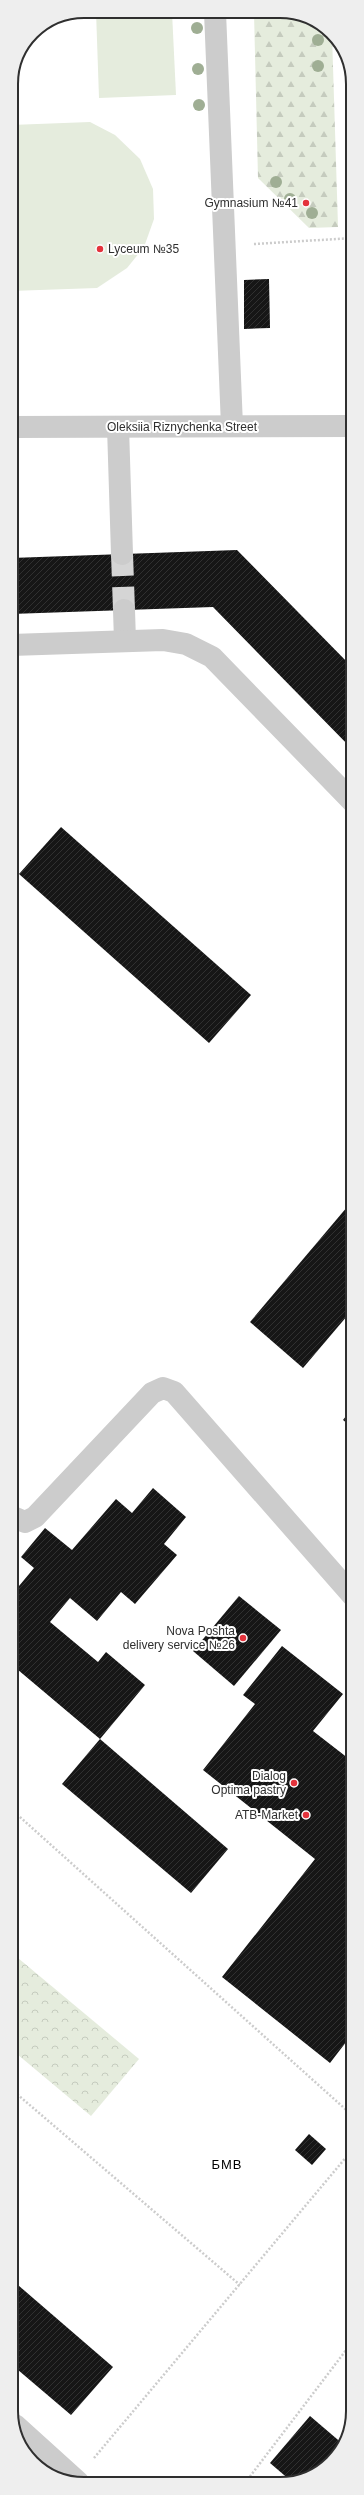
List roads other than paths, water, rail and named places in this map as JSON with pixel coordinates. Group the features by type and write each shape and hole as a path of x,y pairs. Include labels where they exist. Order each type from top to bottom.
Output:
{"street":[{"path":"215,18 232,426"},
{"name":"Oleksiia Riznychenka Street","path":"18,427 346,426"},
{"path":"118,427 122,554"},
{"path":"124,610 125,641"},
{"path":"18,646 163,640 186,644 212,657 346,795"},
{"path":"18,1519 25,1522 35,1517 152,1393 163,1388 174,1392 346,1588"},
{"path":"21,2430 72,2476"}],"tunnel":[{"path":"122,554 124,610"}],"place":[{"name":"Gymnasium №41","path":"306,203"},
{"name":"Lyceum №35","path":"100,249"},
{"name":"Nova Poshta delivery service №26","path":"243,1638"},
{"name":"Dialog Optima pastry","path":"294,1783"},
{"name":"ATB-Market","path":"306,1815"}],"district":[{"name":"БМВ","path":"227,2164"}]}
